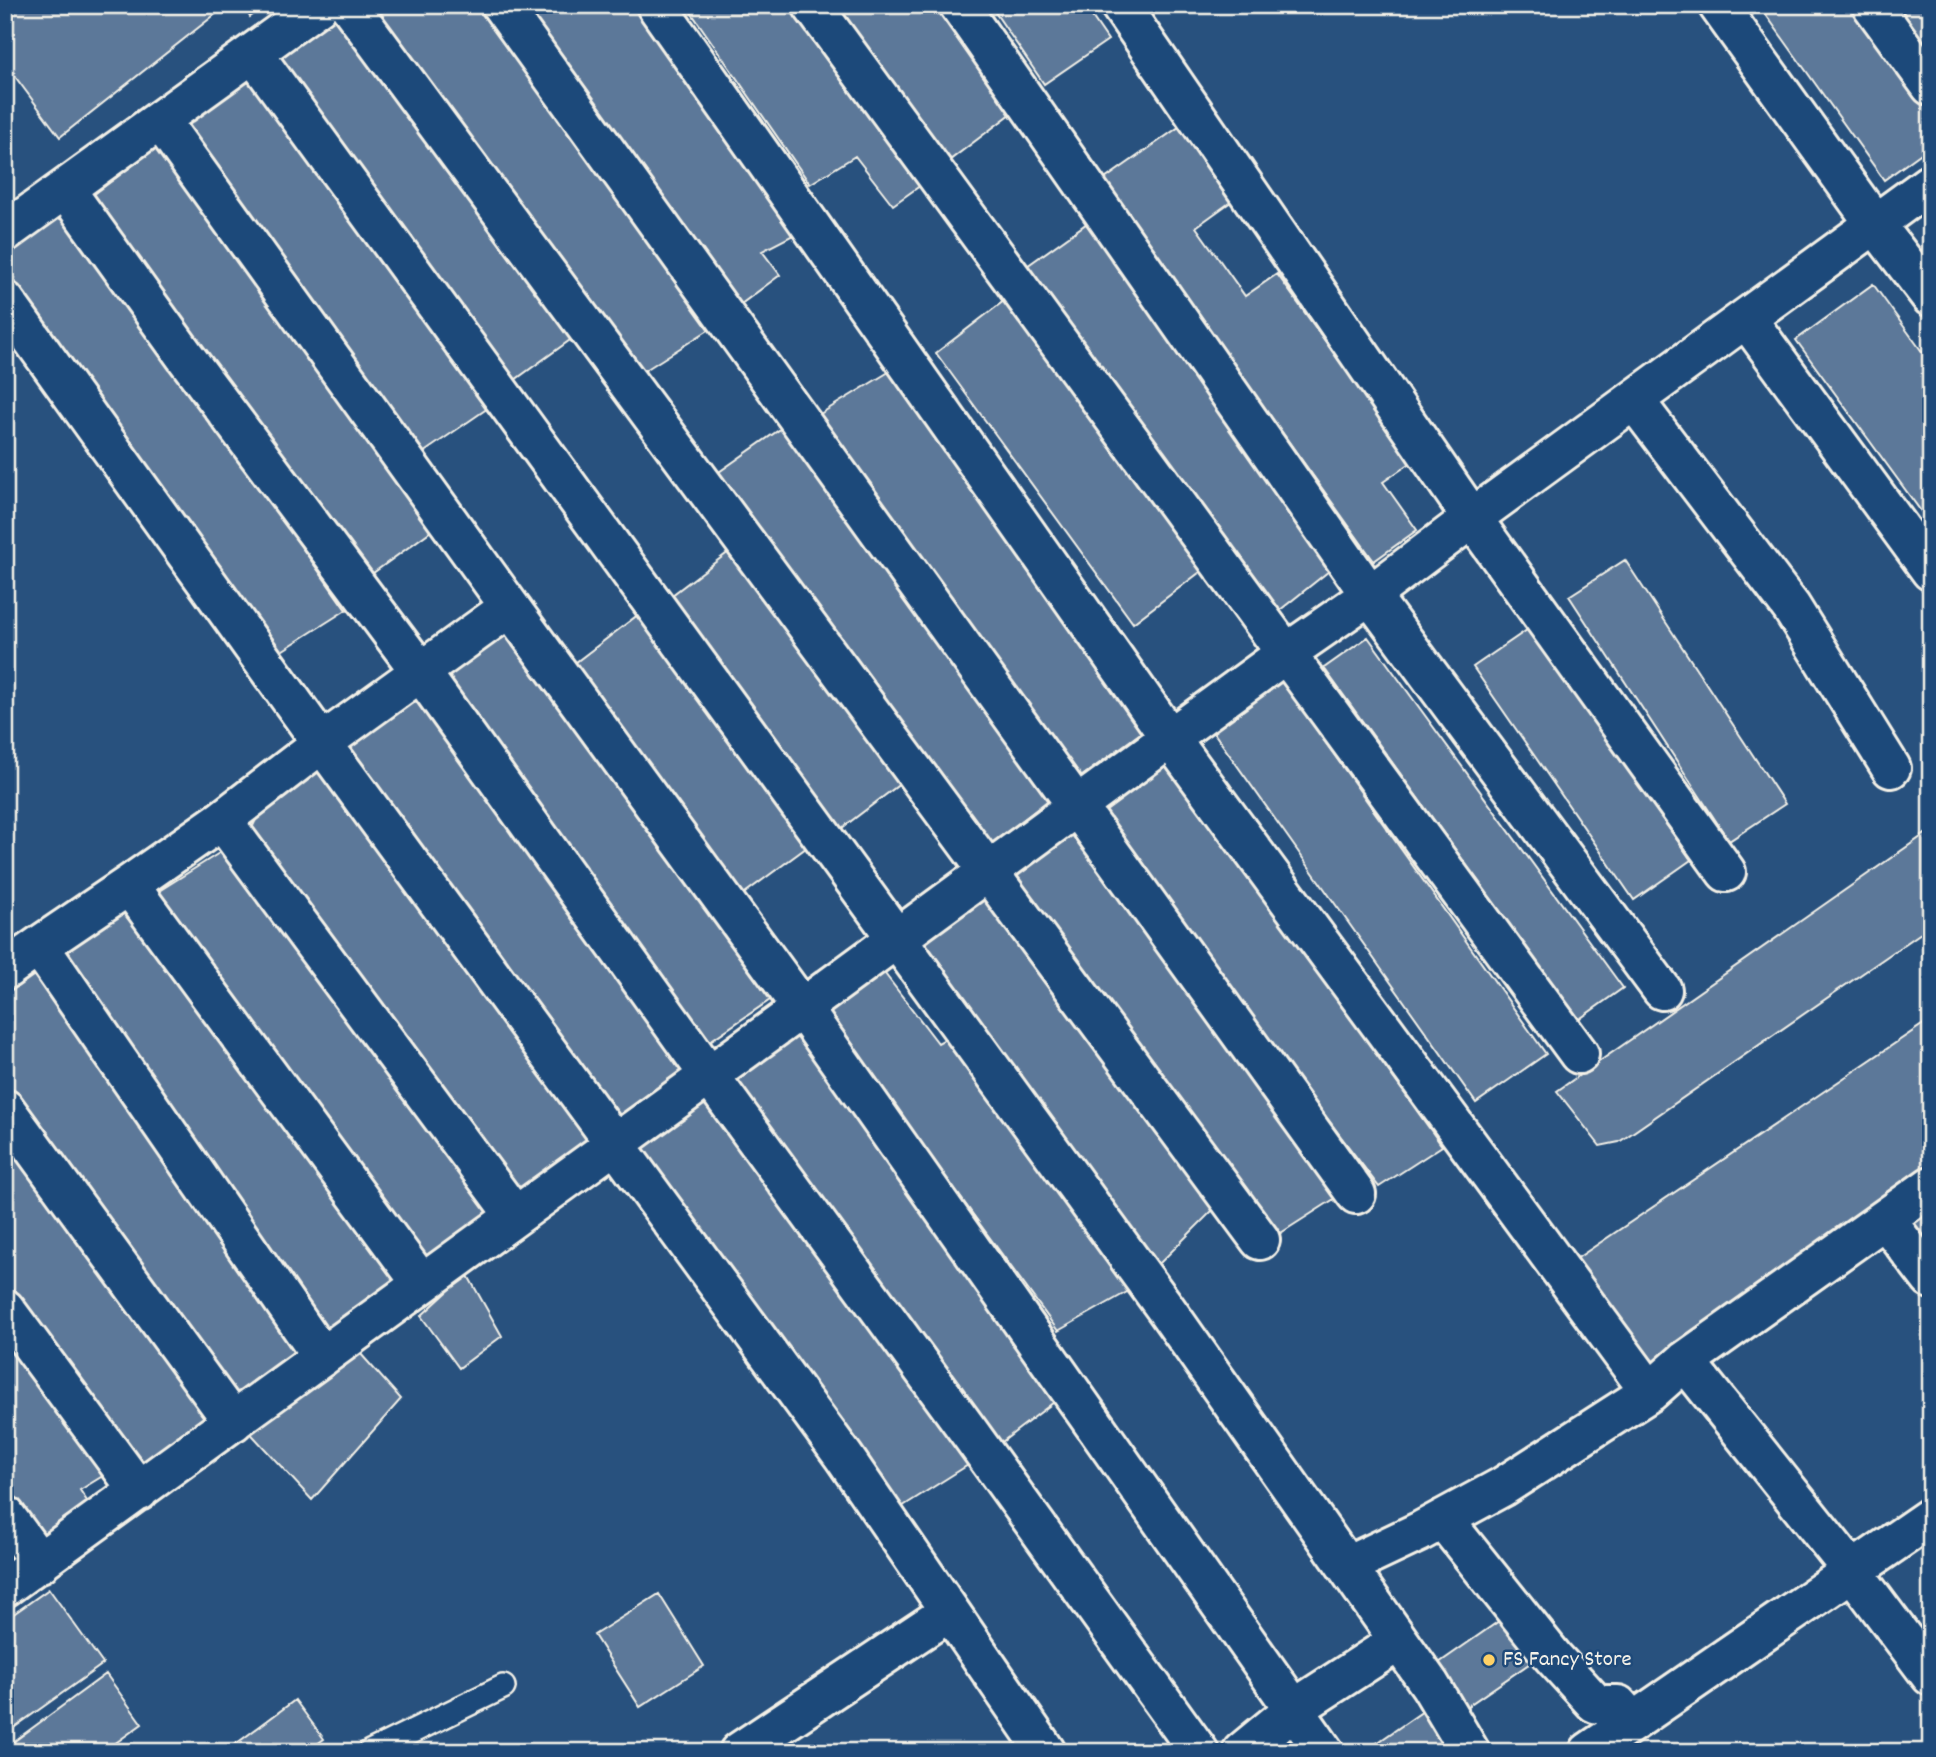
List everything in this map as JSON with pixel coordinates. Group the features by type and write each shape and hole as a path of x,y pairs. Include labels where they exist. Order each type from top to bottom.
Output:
{"street":[{"path":"5,232 319,5"},
{"path":"349,5 1259,1240"},
{"path":"501,5 1356,1194"},
{"path":"656,5 1170,737 1650,1392"},
{"path":"812,5 1579,1054"},
{"path":"959,5 1370,595 1662,990"},
{"path":"1119,5 1472,518 1726,872"},
{"path":"1718,5 1875,224 1931,297"},
{"path":"1872,5 1931,86"},
{"path":"253,53 1166,1309 1430,1685 1470,1752"},
{"path":"160,120 802,1008 1324,1752"},
{"path":"5,1587 1170,737 1370,595 1931,183"},
{"path":"65,189 185,356 420,671 1199,1752"},
{"path":"5,301 322,743 844,1457 1041,1750"},
{"path":"1746,318 1931,571"},
{"path":"1634,400 1791,607 1891,768"},
{"path":"5,970 222,820 322,743 510,607"},
{"path":"222,820 515,1216"},
{"path":"129,886 422,1284"},
{"path":"39,946 322,1357"},
{"path":"5,1109 233,1422"},
{"path":"1347,1566 1443,1519 1555,1454 1650,1392 1685,1361 1931,1186"},
{"path":"1885,1219 1931,1279"},
{"path":"5,1309 139,1491"},
{"path":"1685,1361 1853,1572 1931,1676"},
{"path":"5,1515 40,1563"},
{"path":"1589,1752 1931,1517"},
{"path":"1443,1519 1553,1657 1595,1703 1618,1705 1632,1721"},
{"path":"739,1752 949,1612"},
{"path":"1242,1752 1294,1709 1399,1641"}],"lane":[{"path":"370,1752 503,1687"}],"building":[{"path":"5,5 227,5 60,137 5,63"},
{"path":"243,5 266,5 250,17"},
{"path":"373,5 489,5 721,322 633,378"},
{"path":"508,5 637,5 807,228 762,251 780,275 729,313"},
{"path":"686,5 804,5 931,178 893,205 855,156 810,184"},
{"path":"833,5 949,5 1020,107 950,160"},
{"path":"990,5 1084,5 1108,40 1044,84"},
{"path":"1759,5 1853,5 1931,113 1931,146 1884,180"},
{"path":"1890,5 1931,5 1931,62"},
{"path":"339,8 577,335 512,382 274,54"},
{"path":"266,67 504,397 420,455 181,130"},
{"path":"1179,127 1232,201 1196,227 1245,296 1277,274 1412,462 1383,482 1417,530 1374,561 1102,181"},
{"path":"169,138 446,520 362,581 89,198"},
{"path":"64,209 346,610 280,652 5,280 5,246"},
{"path":"1097,216 1339,563 1270,618 1020,271"},
{"path":"1873,284 1931,364 1931,525 1796,340"},
{"path":"1013,294 1212,563 1133,623 936,353"},
{"path":"897,367 1150,726 1070,785 820,414"},
{"path":"796,418 1061,790 990,846 709,479"},
{"path":"738,545 913,774 834,834 659,605"},
{"path":"1625,560 1785,804 1729,841 1569,596"},
{"path":"643,611 818,839 738,898 567,669"},
{"path":"1530,628 1691,860 1634,900 1473,667"},
{"path":"514,631 773,998 704,1045 440,678"},
{"path":"1368,637 1623,988 1578,1020 1324,668"},
{"path":"1282,681 1546,1054 1476,1103 1212,730"},
{"path":"414,686 696,1071 618,1124 335,742"},
{"path":"1166,759 1442,1146 1379,1187 1095,811"},
{"path":"323,761 602,1140 513,1203 247,839 265,800"},
{"path":"1077,819 1345,1192 1273,1238 999,875"},
{"path":"1931,830 1931,926 1619,1142 1600,1146 1557,1091"},
{"path":"235,843 498,1213 414,1272 151,896"},
{"path":"987,889 1224,1199 1151,1272 914,942"},
{"path":"127,896 406,1283 331,1340 54,958"},
{"path":"35,963 310,1354 246,1405 5,1082 5,985"},
{"path":"882,970 938,1043 958,1032 1143,1283 1058,1331 827,1015"},
{"path":"1931,1019 1931,1171 1653,1368 1576,1259"},
{"path":"799,1030 1058,1399 998,1445 734,1083"},
{"path":"711,1098 976,1460 900,1508 630,1145"},
{"path":"5,1125 219,1417 140,1477 5,1290"},
{"path":"1931,1192 1931,1259 1895,1217"},
{"path":"467,1274 502,1336 459,1368 421,1316"},
{"path":"5,1326 114,1469 80,1490 92,1509 45,1542 5,1489"},
{"path":"360,1353 401,1399 312,1500 243,1425"},
{"path":"49,1589 103,1664 5,1734 5,1620"},
{"path":"659,1594 704,1666 640,1707 594,1635"},
{"name":"FS Fancy Store","path":"1512,1612 1542,1655 1466,1707 1436,1665"},
{"path":"106,1674 142,1724 103,1752 5,1752 5,1748"},
{"path":"295,1700 324,1739 306,1752 225,1752"},
{"path":"1429,1707 1456,1752 1364,1752"}],"place":[{"name":"FS Fancy Store","path":"1489,1660"}]}
